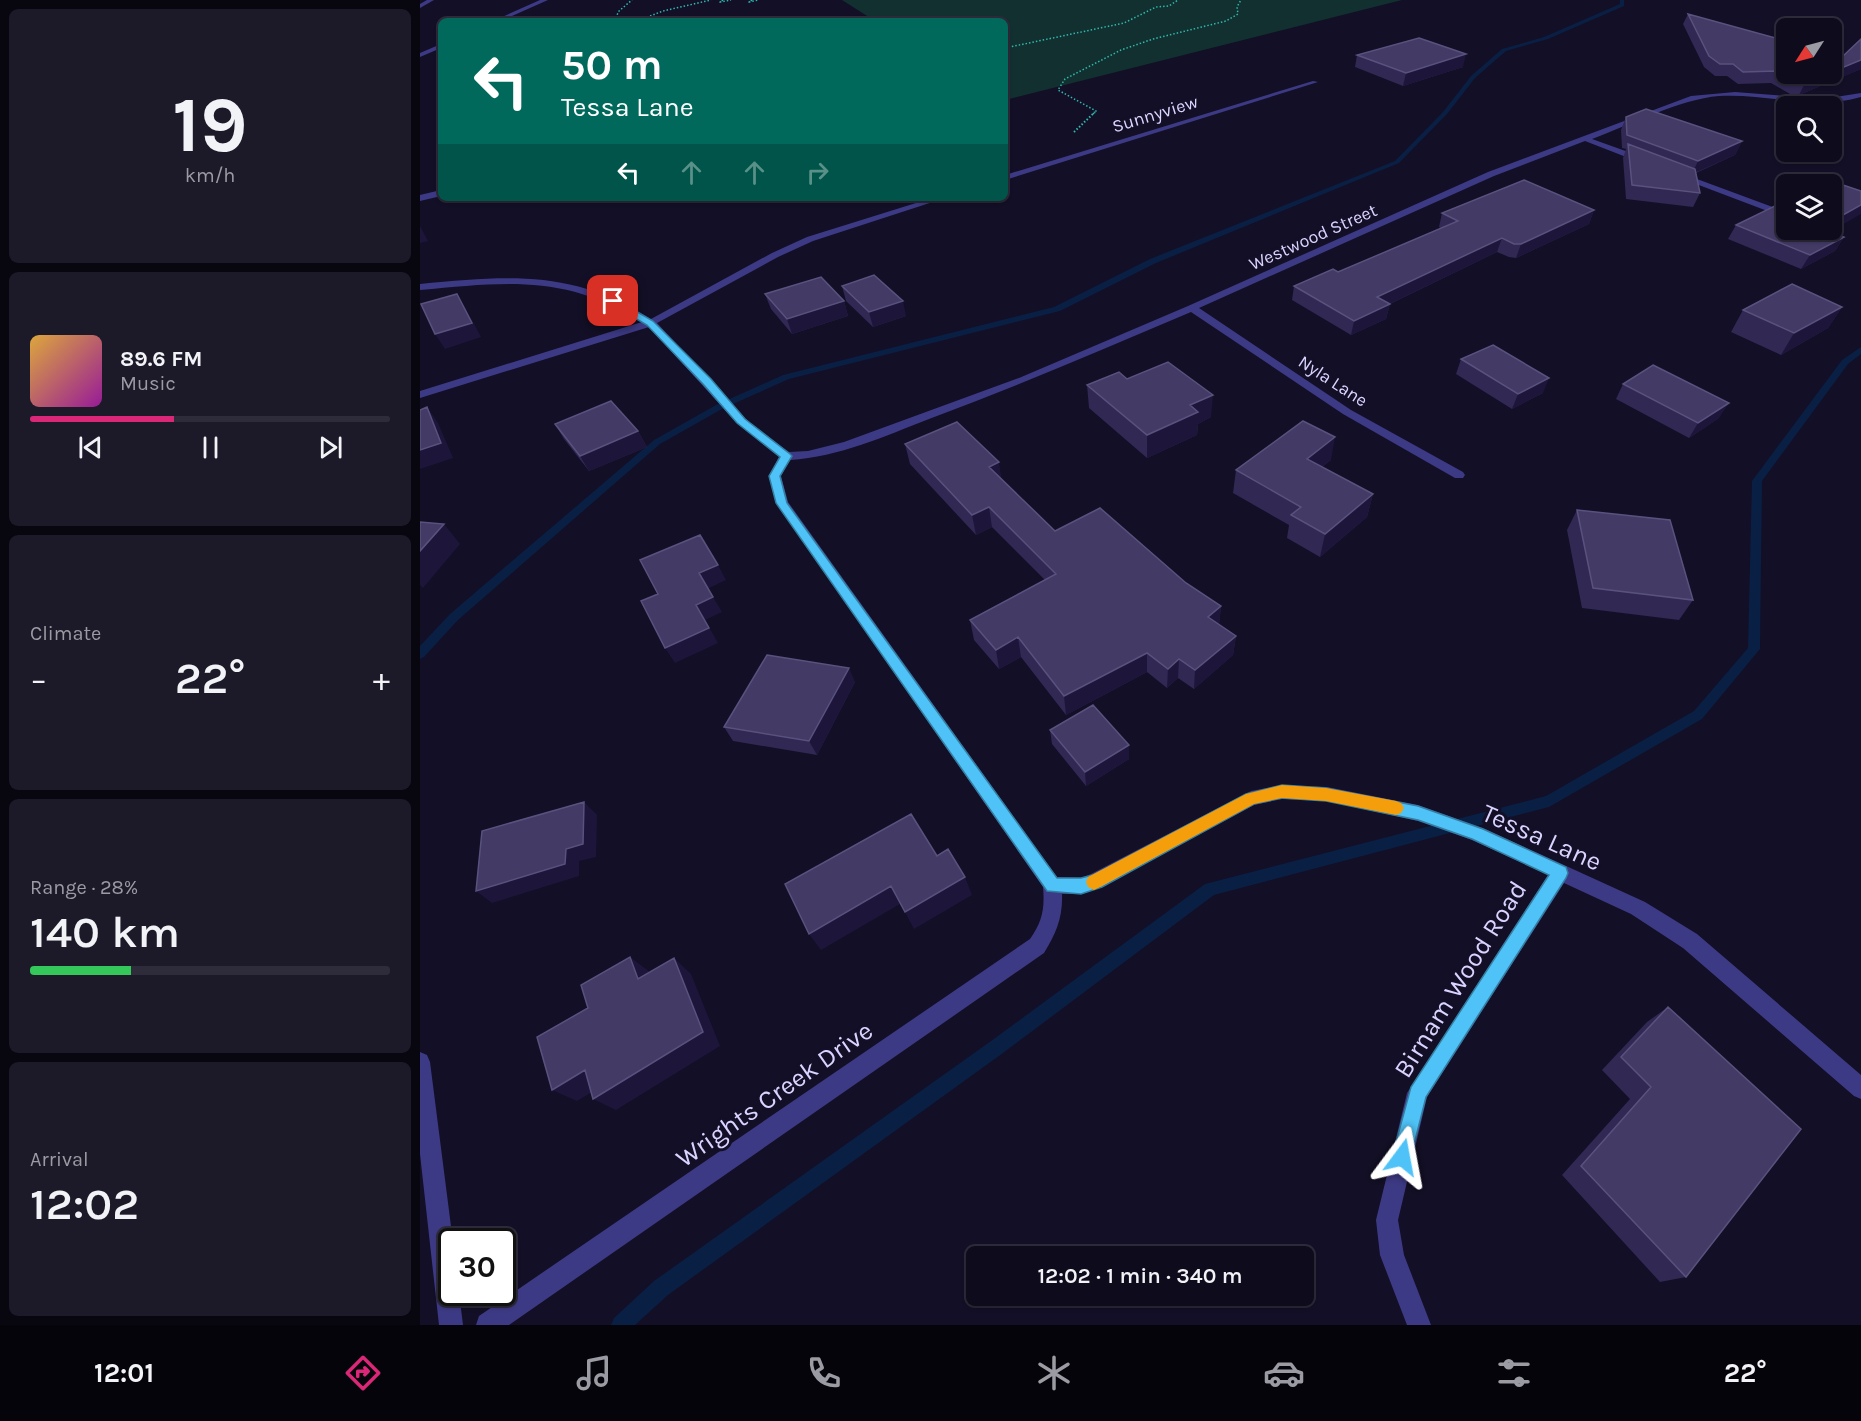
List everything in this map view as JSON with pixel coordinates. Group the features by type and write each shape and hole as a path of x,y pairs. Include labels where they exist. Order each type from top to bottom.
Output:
{"street":[{"path":"420,4 429,0"},
{"path":"503,18 545,0"},
{"path":"420,56 438,47"},
{"name":"Sunnyview","path":"1008,177 1315,82"},
{"name":"Westwood Street","path":"786,456 816,454 848,445 1023,380 1192,308 1491,174 1677,103 1714,94 1835,100 1861,95"},
{"path":"1586,139 1653,164"},
{"path":"1664,169 1776,211"},
{"path":"420,198 438,194"},
{"path":"420,395 650,323 774,255 810,239 931,201"},
{"path":"420,287 488,281 577,286 597,292 650,323 741,421 786,456 775,476 782,503 1053,885"},
{"name":"Nyla Lane","path":"1192,308 1347,412 1458,475"},
{"name":"Tessa Lane","path":"1053,885 1081,886 1096,881 1251,798 1282,792 1326,794 1418,813 1477,834 1638,908 1690,941 1861,1089"},
{"name":"Birnam Wood Road","path":"1419,1325 1392,1255 1387,1220 1417,1093 1560,873"},
{"name":"Wrights Creek Drive","path":"488,1325 1037,945 1051,926 1055,910 1053,885"},
{"path":"420,1062 451,1325"}],"path":[{"path":"616,18 619,11 632,0"},
{"path":"645,18 663,11 711,0"},
{"path":"723,0 720,2 730,0"},
{"path":"752,0 748,2 758,0"},
{"path":"1008,47 1124,22 1156,7 1169,6 1178,0"},
{"path":"1073,132 1096,111 1058,90 1065,79 1121,50 1153,39 1226,21 1238,14 1237,7 1241,0"}],"green space":[{"path":"842,0 1402,0 1008,99 1008,18 870,18"}],"building":[{"path":"1688,14 1776,38 1776,71 1743,72 1733,64 1720,64 1709,56"},
{"path":"1419,38 1466,54 1406,73 1357,55"},
{"path":"1861,39 1861,60 1842,68 1842,57"},
{"path":"1646,109 1742,141 1698,161 1627,135 1626,117"},
{"path":"1628,144 1695,169 1700,193 1632,185"},
{"path":"1524,180 1594,210 1521,244 1514,244 1502,238 1377,297 1390,304 1354,321 1294,286 1333,269 1338,272 1458,221 1442,213"},
{"path":"1842,185 1861,191 1861,205 1843,215"},
{"path":"1776,205 1776,240 1838,240 1810,255 1736,225"},
{"path":"874,275 903,301 869,312 842,286"},
{"path":"821,277 844,301 787,319 765,294"},
{"path":"1792,284 1842,307 1794,333 1743,310"},
{"path":"457,294 472,323 435,334 421,304"},
{"path":"1493,345 1549,378 1518,394 1461,359"},
{"path":"1168,362 1213,395 1190,405 1198,412 1147,435 1087,385 1119,372 1127,379"},
{"path":"1653,365 1729,403 1698,423 1623,384"},
{"path":"611,401 638,431 580,456 555,424"},
{"path":"427,407 441,443 420,450 420,410"},
{"path":"1303,421 1335,437 1307,459 1373,494 1325,534 1291,515 1301,507 1236,470"},
{"path":"957,422 999,462 989,467 1055,531 1100,508 1186,583 1221,606 1208,617 1236,636 1195,670 1179,659 1168,669 1147,653 1064,696 1018,637 996,650 970,620 1056,574 989,507 972,515 905,444"},
{"path":"1577,510 1670,520 1693,600 1593,588"},
{"path":"420,522 444,524 420,551"},
{"path":"700,535 718,565 699,573 713,597 696,605 709,628 665,648 641,601 658,594 640,560"},
{"path":"767,655 849,668 809,741 724,727"},
{"path":"1093,705 1129,745 1085,772 1050,730"},
{"path":"584,802 583,844 566,849 565,864 476,891 482,831"},
{"path":"911,814 937,856 948,849 965,877 905,912 891,886 809,934 785,884"},
{"path":"630,957 638,979 674,958 703,1032 593,1099 585,1070 552,1090 537,1037 588,1008 581,985"},
{"path":"1668,1007 1801,1129 1686,1277 1581,1166 1651,1087 1621,1057"}],"waterway":[{"path":"420,654 454,617 657,442 719,407 786,377 1057,309 1153,261 1397,162 1445,113 1473,77 1504,50 1546,38 1622,5 1622,0"},
{"path":"621,1325 661,1288 997,1047 1210,889 1549,801 1698,715 1754,649 1757,481 1845,362 1861,350"}],"slow traffic":[{"path":"1094,882 1251,798 1282,792 1326,794 1396,808"}],"route":[{"path":"613,301 650,323 741,421 786,456 775,476 782,503 1053,885 1081,886 1096,881 1251,798 1282,792 1326,794 1418,813 1477,834 1560,873 1417,1093 1402,1157"}]}
